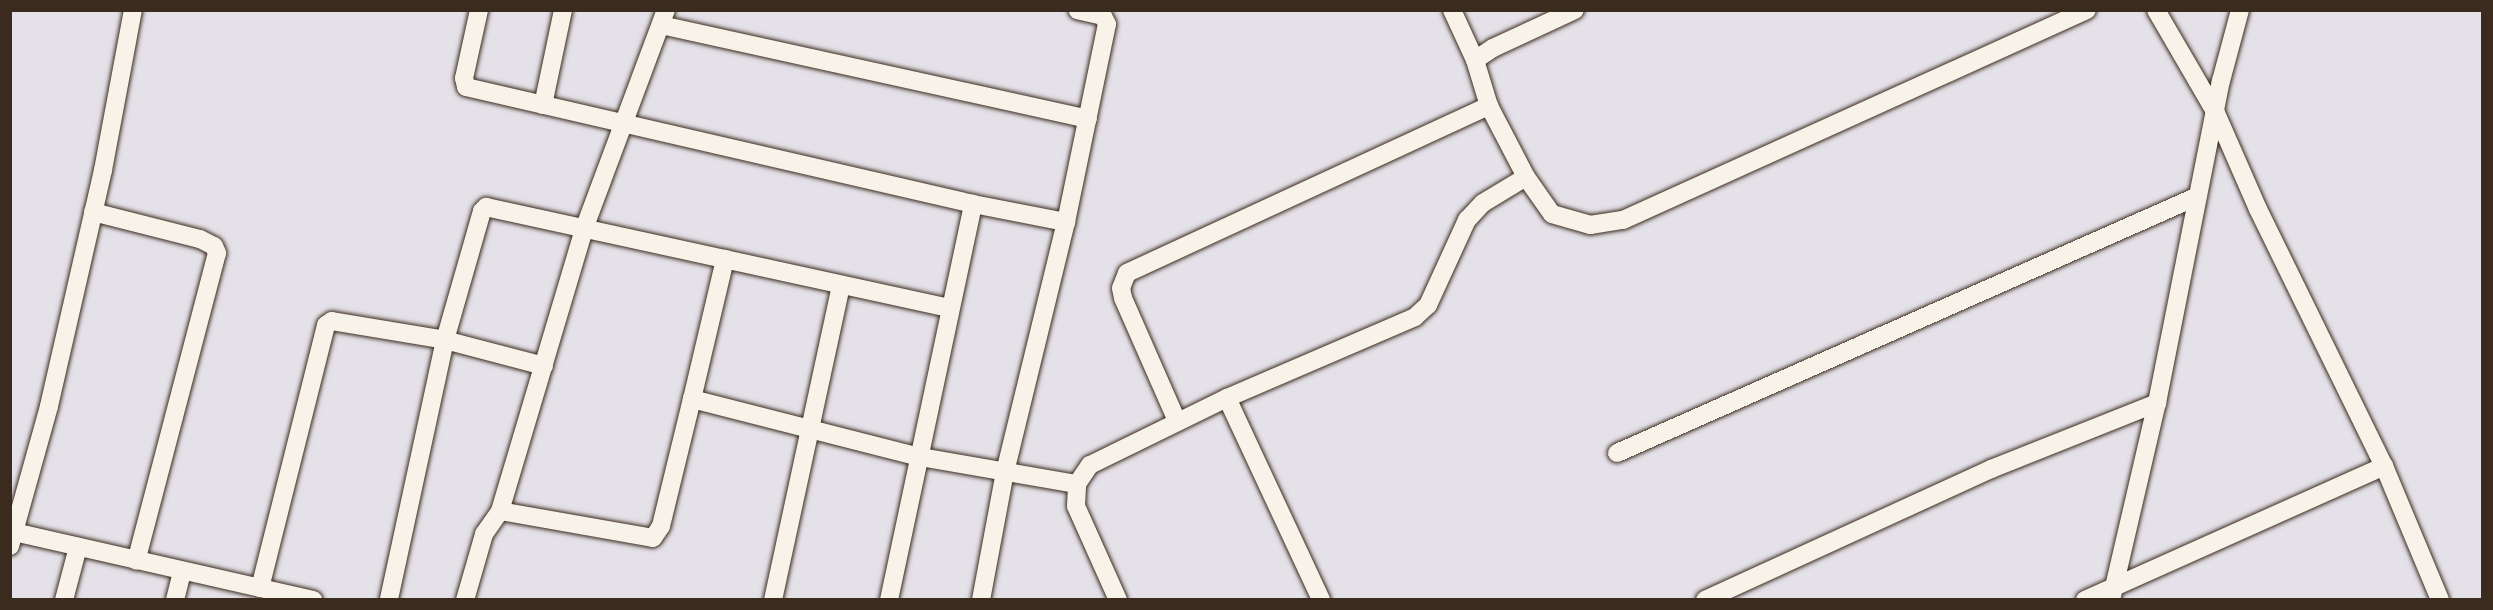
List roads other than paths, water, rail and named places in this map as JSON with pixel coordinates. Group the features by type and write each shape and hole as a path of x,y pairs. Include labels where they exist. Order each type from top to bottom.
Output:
{"street":[{"path":"133,10 93,212 49,406 12,539 78,547 304,599"},
{"path":"479,10 465,86 974,204 1066,222"},
{"path":"543,105 564,10"},
{"path":"981,600 1005,472 1066,222 1107,24 1104,16 1078,10"},
{"path":"1452,10 1475,60 1489,106 1526,177 1552,214 1590,225 1623,220 2087,10"},
{"path":"1475,60 1493,48 1575,10"},
{"path":"2156,10 2216,113 2258,209 2384,466 2440,600"},
{"path":"2113,593 2157,404 2198,196 2240,10"},
{"path":"465,600 484,533 500,511 584,229 626,124 664,18 1088,119"},
{"path":"1177,421 1123,298 1121,288 1127,273 1489,106"},
{"path":"1118,600 1076,506 1077,484 1090,465 1227,398 1415,317 1428,304 1462,225 1483,203 1526,177"},
{"path":"1617,453 2198,196"},
{"path":"890,600 950,308 974,204"},
{"path":"389,600 445,340 483,209 489,206 584,229 950,308"},
{"path":"93,212 200,239 214,246 217,253 136,561"},
{"path":"500,511 653,538 661,526 725,259"},
{"path":"774,600 841,285"},
{"path":"260,588 326,325 332,321 445,340 544,366"},
{"path":"1227,398 1321,600"},
{"path":"692,399 920,456 1077,484"},
{"path":"1705,600 1742,593 1990,469 2157,404"},
{"path":"2085,600 2113,593 2384,466"},
{"path":"64,600 78,547"},
{"path":"175,600 182,571"}]}
